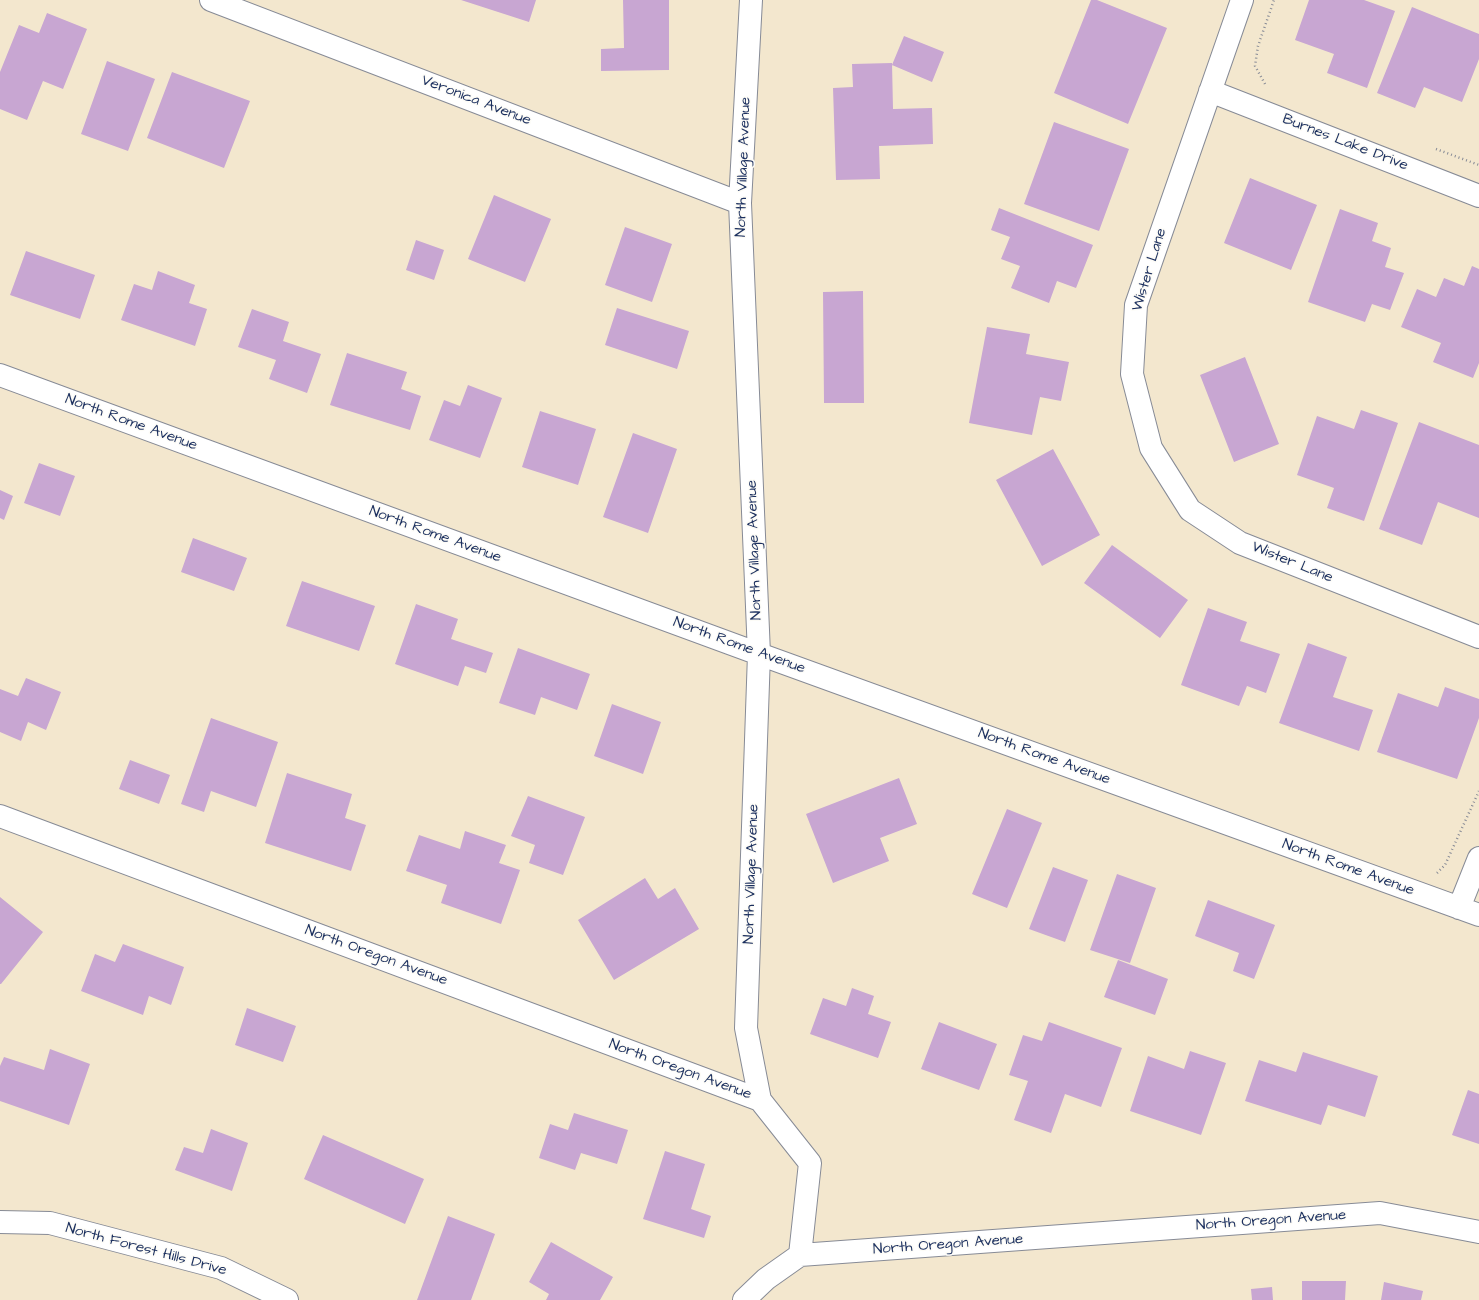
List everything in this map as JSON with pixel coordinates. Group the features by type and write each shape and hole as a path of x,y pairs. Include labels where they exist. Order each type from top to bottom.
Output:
{"street":[{"name":"Veronica Avenue","path":"211,0 740,202"},
{"name":"North Village Avenue","path":"751,0 740,202 759,654 746,1028 760,1100"},
{"name":"Wister Lane","path":"1242,0 1136,305 1132,374 1151,448 1190,510 1240,543 1479,637"},
{"name":"Burnes Lake Drive","path":"1210,91 1479,196"},
{"name":"North Rome Avenue","path":"0,375 759,654 1479,915"},
{"name":"North Oregon Avenue","path":"0,816 760,1100 810,1163 800,1256 1380,1213 1479,1232"},
{"path":"1459,908 1479,858"},
{"name":"North Forest Hills Drive","path":"0,1222 50,1223 221,1268 287,1300"},
{"path":"744,1300 766,1279 800,1256"}],"path":[{"path":"1271,89 1265,84 1255,66 1258,46 1274,0"},
{"path":"1435,149 1479,165"}],"building":[{"path":"461,0 536,0 529,22"},
{"path":"623,0 669,0 669,70 601,71 601,49 624,48"},
{"path":"1091,0 1097,0 1167,28 1128,124 1054,93"},
{"path":"1309,0 1364,0 1395,11 1367,88 1327,73 1334,54 1295,40"},
{"path":"1412,7 1479,34 1479,59 1462,102 1424,87 1415,108 1377,93"},
{"path":"47,13 87,29 63,89 43,81 27,120 0,109 0,72 19,25 39,33"},
{"path":"904,36 944,52 932,82 892,65"},
{"path":"107,61 155,79 128,151 81,134"},
{"path":"892,63 893,109 932,108 933,144 879,146 880,179 836,180 833,88 853,87 852,64"},
{"path":"172,72 250,101 224,168 147,138"},
{"path":"1054,122 1129,149 1099,231 1024,204"},
{"path":"1250,178 1317,205 1291,270 1224,243"},
{"path":"494,195 551,219 525,282 468,259"},
{"path":"999,208 1093,245 1076,288 1057,281 1049,303 1011,288 1020,266 1001,259 1010,237 991,230"},
{"path":"1340,209 1378,223 1372,241 1391,248 1385,267 1404,273 1390,310 1372,304 1365,322 1308,302"},
{"path":"625,227 672,244 652,302 605,285"},
{"path":"416,240 444,250 434,280 406,270"},
{"path":"26,251 95,275 80,319 10,295"},
{"path":"1472,266 1479,269 1479,363 1473,378 1433,362 1441,343 1401,327 1417,289 1436,297 1444,278 1464,286"},
{"path":"158,271 195,285 189,303 207,309 195,346 121,320 134,284 152,290"},
{"path":"863,291 864,403 824,403 823,292"},
{"path":"617,308 689,331 677,369 605,345"},
{"path":"252,309 289,322 283,341 321,354 307,393 269,379 276,360 238,347"},
{"path":"987,327 1030,334 1026,354 1069,362 1061,401 1040,397 1032,435 969,423"},
{"path":"347,353 407,372 401,389 421,396 410,430 330,405"},
{"path":"1245,357 1279,444 1234,462 1200,375"},
{"path":"468,385 502,398 480,458 429,440 444,400 460,406"},
{"path":"1361,410 1398,423 1364,521 1327,508 1334,488 1297,475 1317,416 1354,429"},
{"path":"540,411 596,429 578,485 522,467"},
{"path":"1419,422 1479,445 1479,518 1438,502 1422,545 1379,529"},
{"path":"633,433 677,449 648,533 603,517"},
{"path":"1053,449 1100,535 1042,566 996,480"},
{"path":"39,463 75,476 60,516 24,503"},
{"path":"0,490 13,496 4,520 0,518"},
{"path":"193,538 247,558 234,591 181,572"},
{"path":"1112,545 1188,600 1160,638 1084,583"},
{"path":"302,581 375,606 359,651 286,626"},
{"path":"416,604 458,619 451,639 493,653 486,673 465,666 458,686 395,664"},
{"path":"1208,608 1247,622 1240,641 1280,654 1266,693 1247,686 1239,706 1181,685"},
{"path":"1308,643 1347,657 1333,697 1373,710 1359,751 1279,723"},
{"path":"518,648 590,674 577,710 541,697 535,715 499,703"},
{"path":"26,678 61,692 46,730 28,722 21,741 0,732 0,689 18,696"},
{"path":"1445,687 1479,699 1479,718 1457,779 1377,752 1398,693 1438,707"},
{"path":"612,704 661,722 643,774 594,756"},
{"path":"211,718 278,742 256,807 211,791 204,812 181,804"},
{"path":"130,760 170,775 159,804 119,789"},
{"path":"287,773 352,794 345,818 366,825 351,871 265,843"},
{"path":"899,778 917,824 880,838 889,861 833,883 806,814"},
{"path":"528,796 585,817 563,875 529,863 535,845 511,836"},
{"path":"1007,809 1042,823 1007,908 972,894"},
{"path":"465,831 506,845 499,863 520,870 501,924 441,903 447,885 406,871 419,835 460,849"},
{"path":"1053,867 1088,880 1065,942 1029,929"},
{"path":"1117,874 1156,888 1130,963 1090,950"},
{"path":"645,878 658,899 675,888 699,929 614,980 578,920"},
{"path":"0,897 43,932 1,984 0,984"},
{"path":"1208,900 1275,925 1254,979 1233,971 1239,953 1195,936"},
{"path":"123,944 184,967 171,1005 149,996 143,1015 81,991 95,954 115,962"},
{"path":"1118,960 1168,979 1155,1015 1104,997"},
{"path":"852,988 874,996 868,1014 891,1022 878,1058 810,1034 823,998 846,1006"},
{"path":"247,1008 296,1026 283,1062 235,1045"},
{"path":"939,1022 997,1044 979,1090 921,1069"},
{"path":"1049,1022 1122,1048 1101,1107 1065,1094 1051,1133 1014,1120 1028,1081 1009,1075 1023,1035 1042,1041"},
{"path":"50,1049 90,1064 69,1125 0,1101 0,1066 4,1057 44,1070"},
{"path":"1190,1051 1226,1063 1201,1135 1130,1111 1148,1056 1184,1069"},
{"path":"1303,1052 1378,1076 1365,1117 1328,1105 1321,1125 1245,1101 1259,1060 1296,1072"},
{"path":"1468,1090 1479,1094 1479,1144 1452,1135"},
{"path":"574,1113 628,1130 617,1164 581,1153 575,1170 539,1158 550,1124 568,1130"},
{"path":"211,1129 248,1143 232,1191 175,1170 184,1147 203,1153"},
{"path":"323,1135 424,1179 405,1224 304,1179"},
{"path":"665,1151 705,1164 691,1209 711,1216 704,1238 643,1219"},
{"path":"448,1216 495,1234 471,1300 417,1300"},
{"path":"551,1242 613,1277 600,1300 546,1300 549,1294 529,1282"},
{"path":"1302,1281 1346,1281 1345,1300 1302,1300"},
{"path":"1384,1282 1423,1291 1421,1300 1381,1300"},
{"path":"1272,1287 1273,1300 1252,1300 1251,1289"}]}
